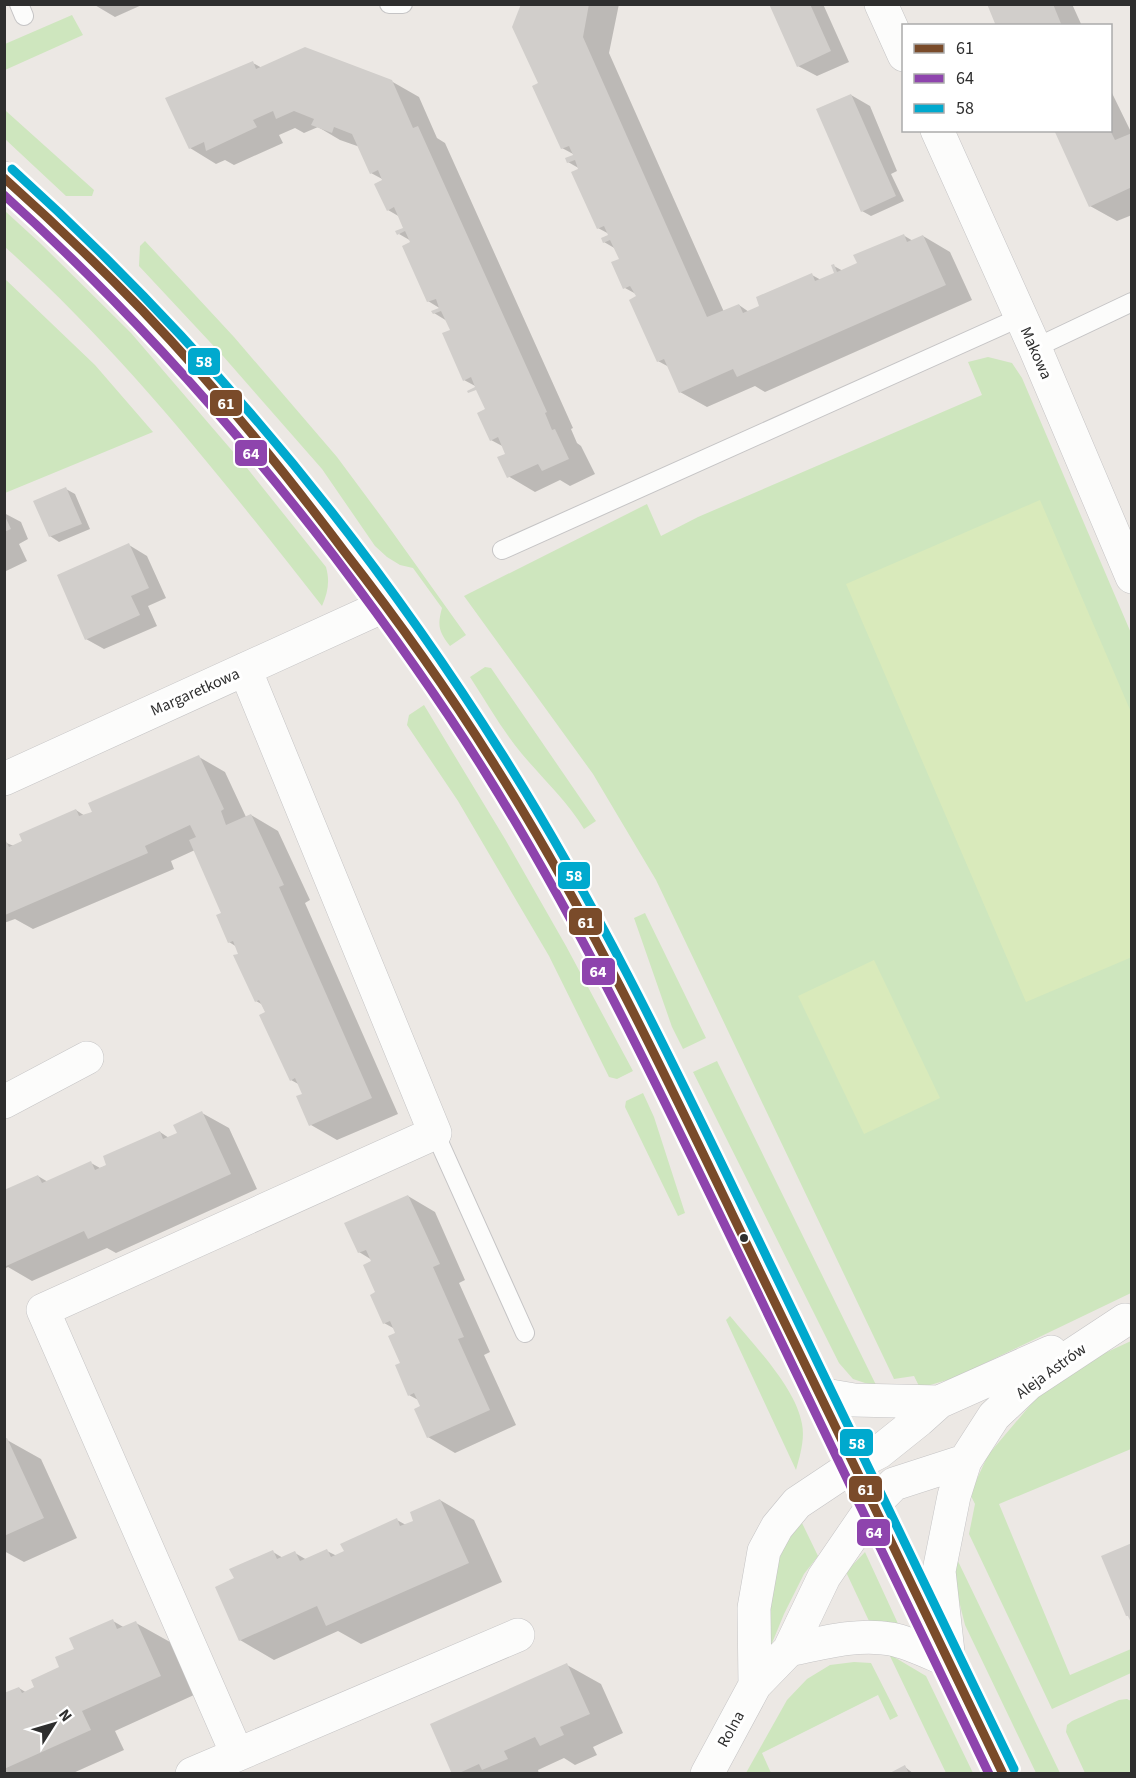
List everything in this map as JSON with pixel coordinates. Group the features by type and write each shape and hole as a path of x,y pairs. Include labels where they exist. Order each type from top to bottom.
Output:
{"street":[{"path":"881,4 902,53"},
{"name":"Makowa","path":"938,132 1035,348 1131,577"},
{"path":"4,177 52,220 180,350 292,481 433,671 510,790 568,889 659,1062 1003,1773"},
{"name":"Margaretkowa","path":"4,779 386,605"},
{"path":"237,1754 43,1310 435,1133 245,669"},
{"path":"4,1102 87,1058"},
{"name":"Aleja Astrów","path":"854,1466 879,1452 939,1401 1128,1318"},
{"name":"Aleja Astrów","path":"949,1661 939,1571 954,1496 965,1461 994,1416 1028,1384 1128,1318"},
{"name":"Aleja Astrów","path":"819,1394 854,1400 939,1401"},
{"path":"874,1504 894,1484 965,1461"},
{"name":"Rolna","path":"755,1685 754,1608 764,1551 777,1527 797,1503 854,1466"},
{"name":"Rolna","path":"707,1773 755,1685 789,1650 824,1577 874,1504"},
{"path":"192,1773 518,1635"},
{"path":"789,1650 862,1637 892,1640 915,1646 949,1661"}],"lane":[{"path":"389,4 403,4"},
{"path":"1035,348 1131,303"},
{"path":"502,550 1021,318"},
{"path":"435,1133 525,1333"}],"green space":[{"path":"72,15 83,35 5,70 5,44"},
{"path":"6,111 94,190 92,196 66,196 5,139"},
{"path":"5,211 131,333 247,468 326,567 328,586 322,606 171,419 91,330 5,247"},
{"path":"145,241 234,337 337,457 466,635 450,646 440,629 442,608 413,568 400,565 375,546 322,469 223,356 139,266 140,246"},
{"path":"4,278 95,365 153,432 5,493"},
{"path":"988,357 1012,363 1022,378 1131,633 1131,1293 954,1378 920,1388 914,1376 894,1379 656,880 593,774 464,596 647,504 661,536 698,517 982,395 968,362"},
{"path":"1040,500 1131,712 1132,957 1026,1002 846,584"},
{"path":"485,667 491,668 596,821 584,829 515,745 470,677"},
{"path":"424,705 505,839 633,1071 617,1079 609,1077 549,956 458,801 407,725 409,715"},
{"path":"645,913 706,1038 683,1049 672,1027 634,918"},
{"path":"874,960 940,1098 864,1134 798,996"},
{"path":"717,1061 877,1387 853,1379 839,1363 693,1072"},
{"path":"643,1093 654,1117 685,1213 678,1216 625,1107 626,1101"},
{"path":"730,1316 783,1381 798,1410 803,1436 796,1470 726,1320"},
{"path":"1131,1341 1131,1449 999,1504 1070,1675 1131,1649 1131,1673 1052,1709 969,1534 975,1504 970,1494 988,1455 1038,1396 1092,1359"},
{"path":"802,1523 818,1556 804,1574 770,1648 766,1638 774,1576 784,1549"},
{"path":"865,1552 900,1628 884,1621 869,1621 846,1572"},
{"path":"955,1555 1060,1773 1036,1773 965,1625 957,1593"},
{"path":"889,1654 926,1676 973,1773 946,1773"},
{"path":"854,1662 871,1663 898,1716 890,1720 878,1695 762,1753 771,1773 746,1773 787,1700 807,1679 830,1665"},
{"path":"1119,1700 1131,1701 1131,1773 1085,1773 1066,1732 1067,1725"}],"building":[{"path":"521,4 589,4 583,37 707,317 739,304 743,313 759,306 756,297 812,273 815,281 834,273 831,265 834,264 837,272 857,263 853,255 904,234 907,242 923,235 946,285 737,377 733,369 679,393 664,359 657,362 629,300 636,296 630,286 623,289 611,262 619,259 610,240 603,243 601,238 608,235 604,226 597,229 571,172 578,169 575,160 567,163 565,158 573,155 569,146 561,149 532,86 538,83 512,27"},
{"path":"769,4 810,4 831,51 797,67"},
{"path":"987,4 1053,4 1061,24 995,24"},
{"path":"305,47 392,80 413,128 418,126 547,412 545,413 552,430 555,429 569,459 542,471 538,464 507,478 497,457 505,454 498,437 490,441 477,413 485,409 476,390 468,393 467,391 475,387 471,377 463,381 442,333 450,330 441,311 433,314 431,311 439,308 436,299 427,302 402,246 410,242 405,231 397,235 395,231 403,228 394,207 387,211 374,184 382,180 378,170 370,174 352,134 334,127 332,133 311,125 314,119 294,111 276,119 273,111 253,120 257,127 206,151 204,142 189,149 165,98 253,61 256,69"},
{"path":"851,94 896,196 861,212 816,109"},
{"path":"1055,132 1111,132 1115,140 1132,133 1132,187 1089,207"},
{"path":"66,487 82,524 49,537 33,501"},
{"path":"4,514 11,529 4,532"},
{"path":"129,543 149,588 131,596 140,615 85,640 57,575"},
{"path":"199,755 224,809 221,811 226,825 251,814 284,885 279,887 372,1098 309,1126 296,1096 302,1094 295,1078 290,1081 259,1015 265,1012 259,1000 255,1002 233,955 238,954 233,941 228,943 216,915 221,913 189,840 196,837 190,825 145,846 148,853 5,915 4,913 4,837 9,847 22,841 19,834 76,809 79,816 92,812 88,803"},
{"path":"202,1111 231,1174 88,1239 84,1231 4,1267 4,1190 38,1175 42,1183 91,1161 95,1170 106,1165 103,1156 160,1131 163,1139 177,1133 173,1125"},
{"path":"408,1195 440,1264 433,1267 464,1337 458,1339 490,1410 427,1438 414,1409 420,1406 414,1393 408,1396 395,1365 400,1363 388,1336 395,1333 390,1321 383,1324 370,1295 375,1292 363,1265 371,1261 366,1250 358,1253 344,1223"},
{"path":"7,1438 44,1518 4,1536 4,1439"},
{"path":"440,1499 469,1563 326,1626 317,1606 239,1641 215,1587 234,1578 229,1569 273,1550 277,1559 295,1551 300,1561 327,1549 331,1557 344,1551 340,1544 397,1518 400,1526 413,1521 410,1512"},
{"path":"1132,1543 1132,1625 1101,1556"},
{"path":"113,1619 117,1629 136,1621 161,1676 82,1711 91,1730 4,1769 4,1693 19,1687 22,1693 34,1687 31,1680 59,1667 55,1657 74,1649 69,1638"},
{"path":"567,1663 590,1714 560,1727 564,1735 540,1746 535,1737 504,1751 508,1759 482,1770 479,1764 452,1774 430,1724"},
{"path":"905,1765 909,1774 888,1774"}],"transit line":[{"name":"58","path":"12,169 82,234 149,302 277,445 395,596 450,674 502,754 576,879 645,1008 1014,1769"},
{"name":"61","path":"4,178 142,310 247,428 402,628 492,761 566,886 634,1015 1003,1774"},
{"name":"64","path":"4,195 136,323 257,460 373,609 431,690 485,772 558,896 658,1087 989,1774"}]}
